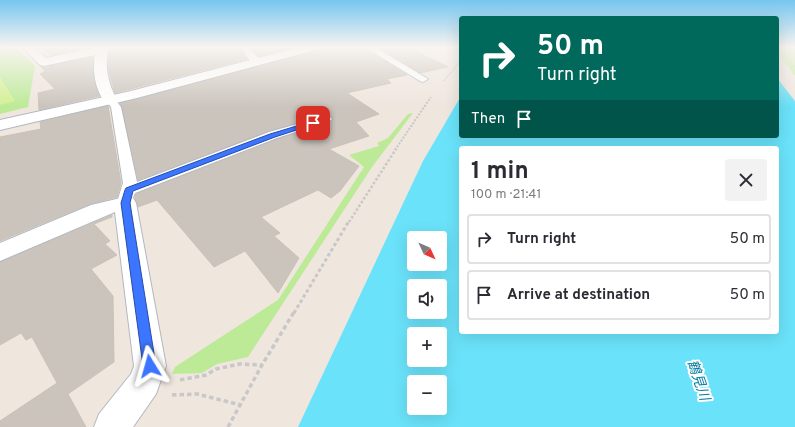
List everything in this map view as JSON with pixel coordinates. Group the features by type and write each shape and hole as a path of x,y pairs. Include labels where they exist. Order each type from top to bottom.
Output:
{"street":[{"path":"100,67 105,89 110,100"},
{"path":"0,125 110,100 240,67"},
{"path":"0,253 99,210 127,196 150,366 144,383 112,427"}],"lane":[{"path":"402,67 423,79"},
{"path":"110,100 116,107 130,183 127,196"},
{"path":"127,196 273,135 326,119"}],"path":[{"path":"441,85 455,67"},
{"path":"228,427 262,365 363,200 436,91"},
{"path":"174,381 206,375 216,369 240,364 262,365"},
{"path":"197,394 240,405"}],"green space":[{"path":"0,67 35,67 28,107 0,114"},
{"path":"788,67 795,67 795,76"},
{"path":"0,77 15,101 0,105"},
{"path":"413,113 372,167 248,357 217,364 202,373 172,374 175,367 278,300 364,167 349,155 379,146 377,143 388,138 408,114"}],"water":[{"name":"鶴見川","path":"779,81 795,101 795,427 298,427 423,161 459,99 459,138 779,138"}],"building":[{"path":"41,67 93,67 94,80 99,96 39,110 38,93 55,89 40,74 45,71"},
{"path":"108,67 216,67 115,93"},
{"path":"255,67 394,67 407,75 387,79 391,83 347,93 379,114 356,122 369,136 329,149 359,166 340,191 331,198 318,190 261,217 280,233 274,236 299,258 278,293 245,251 214,267 157,200 138,207 135,198 136,194 278,139 330,122 333,118 326,115 269,131 138,180 120,103"},
{"path":"410,67 448,67 420,73"},
{"path":"108,106 121,183 117,197 90,204 0,241 0,137 41,129 40,122"},
{"path":"112,215 112,217 94,224 110,241 105,244 117,255 91,269 113,296 114,362 68,394 86,427 0,427 0,421 57,383 32,337 26,340 21,333 0,345 0,262"}],"route":[{"path":"150,366 125,203 129,190 273,135 313,123"}]}
